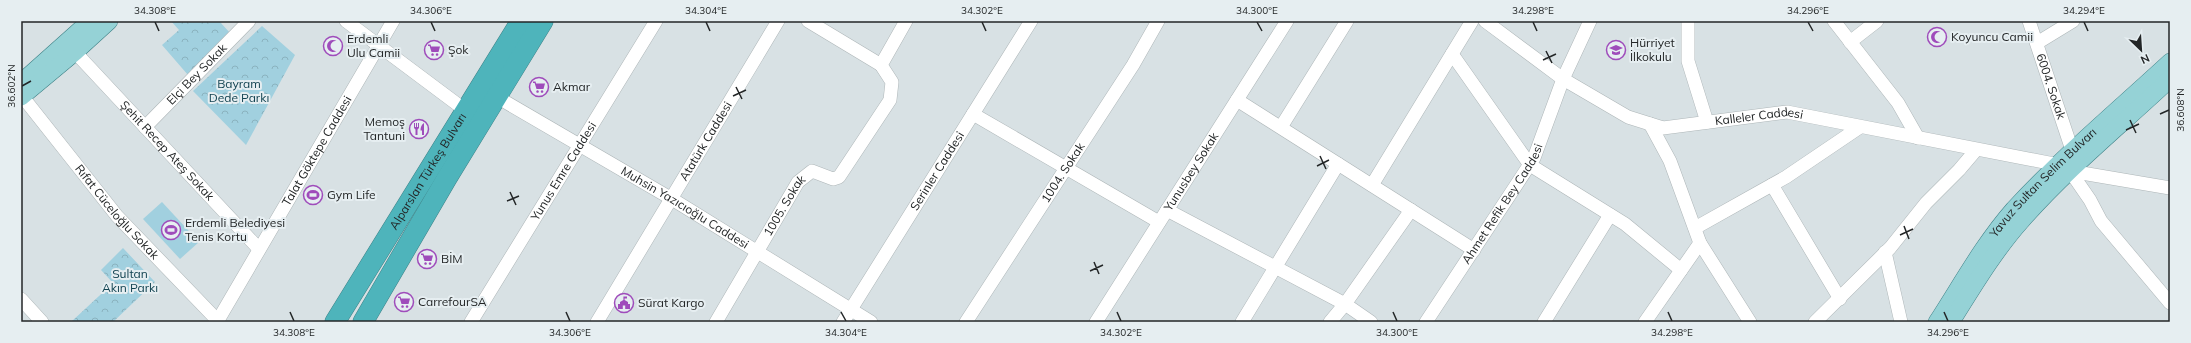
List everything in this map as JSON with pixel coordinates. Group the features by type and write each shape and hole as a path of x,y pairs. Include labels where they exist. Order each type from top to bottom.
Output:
{"highway":[{"name":"Alparslan Türkeş Bulvarı","path":"336,322 521,21"},
{"name":"Alparslan Türkeş Bulvarı","path":"363,322 543,21"}],"main road":[{"path":"21,92 90,21"},
{"path":"21,92 75,52 109,21"},
{"name":"Yavuz Sultan Selim Bulvarı","path":"1951,322 1999,250 2065,168 2073,153 2170,62"},
{"name":"Yavuz Sultan Selim Bulvarı","path":"1937,322 1988,244 2013,210 2170,79"}],"street":[{"name":"Elçi Bey Sokak","path":"145,127 249,21"},
{"path":"346,21 465,110"},
{"name":"Talat Göktepe Caddesi","path":"218,322 259,249 393,21"},
{"name":"Yunus Emre Caddesi","path":"475,321 656,21"},
{"name":"Atatürk Caddesi","path":"597,322 778,21"},
{"path":"808,21 881,65 906,21"},
{"name":"Serinler Caddesi","path":"843,322 1031,21"},
{"name":"1004. Sokak","path":"966,322 1133,64 1158,21"},
{"name":"Yunusbey Sokak","path":"1096,322 1287,21"},
{"path":"1281,127 1347,21"},
{"path":"1372,186 1472,21"},
{"name":"Kalleler Caddesi","path":"1485,21 1563,78 1628,117 1663,128 1788,112 2170,188"},
{"name":"Ahmet Refik Bey Caddesi","path":"1426,322 1530,164 1563,78 1590,21"},
{"path":"1688,21 1688,61 1707,122"},
{"path":"1834,21 1898,103 1918,138"},
{"path":"1850,42 1877,21"},
{"name":"6004. Sokak","path":"2030,21 2073,153"},
{"path":"2037,43 2073,21"},
{"name":"Şehit Recep Ateş Sokak","path":"75,52 259,249"},
{"path":"1452,54 1530,164 1625,224 1681,270"},
{"name":"1005. Sokak","path":"716,322 759,251 798,182 812,171 832,179 838,177 890,100 892,82 881,65"},
{"name":"Rıfat Cüceloğlu Sokak","path":"21,92 117,216 218,322"},
{"name":"Muhsin Yazıcıoğlu Caddesi","path":"497,97 581,144 759,251 871,322"},
{"path":"1236,100 1474,250"},
{"path":"973,114 1065,169 1159,222"},
{"path":"1650,124 1670,161 1700,243 1750,322"},
{"path":"1695,228 1772,185 1860,127"},
{"path":"1815,322 1840,299 1885,252 1926,203 1959,170 1976,150"},
{"path":"1242,322 1338,164"},
{"path":"2065,168 2090,200 2101,221 2170,302"},
{"path":"1772,185 1840,299"},
{"path":"1167,210 1345,304 1371,322"},
{"path":"1330,322 1345,304 1411,210"},
{"path":"1544,322 1610,215"},
{"path":"1645,322 1700,243"},
{"path":"1885,252 1901,322"},
{"path":"21,299 42,322"}],"green space":[{"name":"Bayram Dede Parkı","path":"171,21 219,21 232,35 188,75 162,45 179,30"},
{"name":"Bayram Dede Parkı","path":"262,26 295,55 246,145 193,91"},
{"name":"Erdemli Belediyesi Tenis Kortu","path":"162,202 199,242 180,259 143,219"},
{"name":"Sultan Akın Parkı","path":"123,248 155,282 113,322 71,322 113,283 101,270"}],"place":[{"name":"Koyuncu Camii","path":"1937,37"},
{"name":"Erdemli Ulu Camii","path":"333,46"},
{"name":"Şok","path":"434,50"},
{"name":"Hürriyet İlkokulu","path":"1616,50"},
{"name":"Akmar","path":"539,87"},
{"name":"Memoş Tantuni","path":"419,129"},
{"name":"Gym Life","path":"313,195"},
{"name":"Erdemli Belediyesi Tenis Kortu","path":"171,230"},
{"name":"BİM","path":"427,259"},
{"name":"CarrefourSA","path":"404,302"},
{"name":"Sürat Kargo","path":"624,303"}]}
